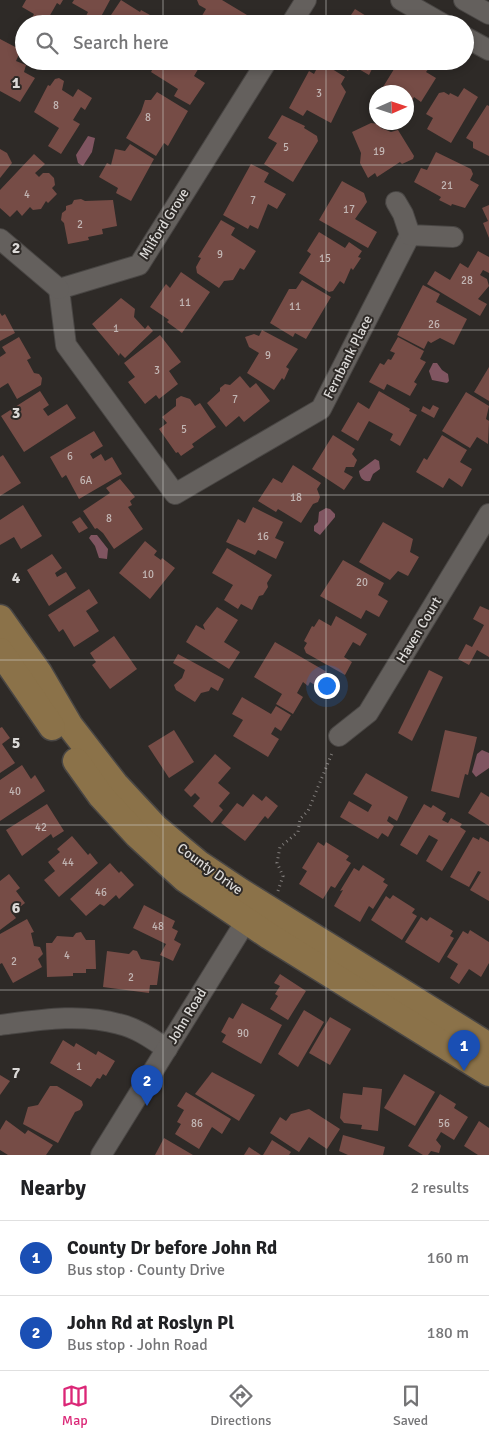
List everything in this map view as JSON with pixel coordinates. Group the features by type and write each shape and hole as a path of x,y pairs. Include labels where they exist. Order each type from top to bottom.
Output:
{"main road":[{"name":"County Drive","path":"0,618 39,673 70,726 115,784 156,828 198,863 489,1073"},
{"name":"County Drive","path":"0,651 101,796 136,835 185,879 260,906 489,1046"}],"street":[{"path":"297,15 306,0"},
{"path":"401,0 427,15"},
{"path":"464,0 489,14"},
{"path":"474,42 489,50"},
{"name":"Milford Grove","path":"59,289 138,265 261,70"},
{"path":"396,202 403,214 410,235 453,237"},
{"name":"Fernbank Place","path":"59,289 66,345 175,494 321,409 410,235"},
{"path":"0,239 59,289"},
{"name":"Haven Court","path":"340,736 368,713 489,514"},
{"name":"John Road","path":"101,1155 260,906"},
{"path":"0,1025 53,1019 100,1020 120,1024 144,1034 167,1049"}],"path":[{"path":"260,906 283,876 277,864 280,847 298,832 300,819 308,811 340,736"}],"shaded area":[{"path":"88,136 95,138 92,152 83,166 78,163 76,155"},
{"path":"433,363 437,363 448,374 449,381 447,383 432,380 429,371"},
{"path":"375,459 379,461 380,469 373,474 370,481 364,480 361,478 359,471"},
{"path":"326,508 335,514 335,517 320,535 314,531 314,526 318,522 319,512"},
{"path":"91,535 97,535 108,549 107,559 99,558 95,546 89,538"},
{"path":"482,750 489,753 489,768 476,777 472,772 477,754"}],"building":[{"path":"26,0 63,0 60,5 57,3 50,15 34,15 22,7"},
{"path":"74,0 110,0 102,15 86,15 88,12 72,3"},
{"path":"121,0 140,12 141,10 150,15 111,15"},
{"path":"197,0 222,0 247,15 202,15 206,9 199,5"},
{"path":"355,9 365,15 351,15"},
{"path":"0,39 15,47 15,70 25,70 24,72 35,78 20,102 0,91"},
{"path":"152,70 198,70 194,76 205,83 190,105 174,96 178,89 151,72"},
{"path":"316,70 334,70 345,77 341,84 346,92 331,123 307,110 303,116 289,108 309,71 314,74"},
{"path":"360,70 372,70 369,75"},
{"path":"393,70 428,70 426,72 436,78 421,102 414,97 414,85 384,85"},
{"path":"59,78 64,81 62,90 73,97 78,89 92,98 85,110 81,107 73,120 80,124 61,154 48,146 59,128 34,112 48,85 50,86 55,79"},
{"path":"464,88 478,97 451,143 427,129 433,118 426,114 439,93 444,92 449,95 450,93 458,97"},
{"path":"157,92 188,111 168,146 164,143 156,156 126,138 141,112 145,100 151,100"},
{"path":"487,105 489,106 489,156 473,148 473,142 466,138"},
{"path":"282,115 305,126 304,128 317,136 318,141 293,182 264,164 277,143 268,138"},
{"path":"369,124 369,130 386,130 391,132 398,130 414,156 413,159 402,164 400,162 377,177 375,173 368,178 360,163 361,153 352,132"},
{"path":"130,144 154,159 131,201 116,193 118,188 99,177 107,163 111,165 115,149 125,151"},
{"path":"0,149 7,153 12,163 0,178"},
{"path":"436,152 471,169 473,174 470,180 479,185 465,208 452,204 451,206 439,200 441,197 414,182 421,168 427,170"},
{"path":"34,154 45,164 35,173 39,177 43,173 49,173 54,178 55,185 52,188 57,194 48,203 46,201 41,209 33,210 30,207 22,216 17,210 10,217 0,208 0,190"},
{"path":"251,164 269,173 264,182 286,194 277,209 268,204 258,229 250,225 248,229 223,215"},
{"path":"342,181 364,193 367,202 355,219 377,232 368,248 319,220"},
{"path":"81,199 85,201 113,200 117,226 102,229 103,234 88,237 89,240 68,244 64,223 61,220 62,213 66,210 66,206 72,204 74,200"},
{"path":"489,205 489,238 483,223 488,221 482,208"},
{"path":"221,220 235,228 231,235 256,251 244,270 240,268 233,280 224,281 219,288 197,273 196,267 201,258 198,257"},
{"path":"319,232 345,248 349,242 362,251 358,257 361,258 353,270 351,268 344,284 340,281 333,291 329,292 299,273 311,254 307,251"},
{"path":"478,251 489,257 489,273 483,270 480,275 487,279 489,286 478,299 487,304 480,316 427,284 435,271 450,280 460,263 468,268"},
{"path":"181,272 210,292 182,333 167,322 169,320 150,307 166,284 170,288"},
{"path":"302,280 331,297 306,339 295,333 293,337 270,323 289,289 296,289"},
{"path":"423,285 440,294 436,302 467,319 454,345 440,338 431,343 428,341 424,349 397,335"},
{"path":"121,298 135,309 134,317 145,329 148,325 153,331 125,358 120,353 119,356 92,324"},
{"path":"0,313 2,316 5,314 15,333 0,341"},
{"path":"262,330 298,349 286,367 289,369 284,380 282,378 274,390 247,373 259,353 249,347 245,337 254,334 259,336"},
{"path":"160,335 181,362 169,371 178,384 159,399 156,395 145,404 128,382 135,377 124,363"},
{"path":"19,337 31,358 27,360 34,373 39,374 42,378 41,385 17,399 8,383 0,388 0,357 6,353 2,347"},
{"path":"398,337 424,351 420,359 426,362 414,382 417,384 410,396 387,384 384,390 369,382 380,363 384,365 388,359 391,360 395,353 390,351"},
{"path":"489,367 489,401 474,392"},
{"path":"240,376 250,388 256,383 270,401 244,422 239,416 226,427 207,403 220,391 220,388 225,384 230,385"},
{"path":"40,391 49,405 43,409 48,416 67,404 76,418 24,452 1,416"},
{"path":"379,391 417,415 400,446 390,440 393,434 369,421 358,441 341,431 358,402 369,409"},
{"path":"466,392 489,406 486,419 489,421 488,444 477,437 470,448 442,431"},
{"path":"181,396 190,399 195,406 200,403 216,427 192,444 194,447 181,456 178,452 176,453 159,429 167,423 162,417 176,406 176,399"},
{"path":"433,405 439,408 434,418 421,411 423,406 430,410"},
{"path":"94,431 103,446 90,454 93,459 101,454 105,461 112,457 122,474 79,499 66,475 62,478 50,457"},
{"path":"333,435 355,449 352,454 357,460 354,467 346,467 344,472 353,477 344,490 312,469"},
{"path":"442,435 467,450 460,462 472,469 462,487 449,478 443,488 416,472 424,458 427,460"},
{"path":"3,455 21,483 0,496 0,457"},
{"path":"293,465 321,483 317,489 320,497 318,502 313,504 301,523 278,509 276,512 258,501 273,478 282,483"},
{"path":"120,479 135,497 130,501 132,505 128,507 143,529 114,549 103,533 97,528 95,529 83,511 110,493 106,488"},
{"path":"23,505 42,536 21,549 14,537 0,545 0,520"},
{"path":"253,507 283,522 275,538 284,542 276,559 258,550 255,555 226,542 238,519 245,523"},
{"path":"80,517 88,528 79,533 72,522"},
{"path":"383,522 413,539 410,552 419,557 408,576 398,571 390,580 359,562"},
{"path":"145,541 157,551 154,555 161,560 162,558 175,568 150,599 119,573"},
{"path":"227,548 272,575 267,583 268,587 263,595 259,596 252,610 241,604 238,609 224,600 233,585 212,573"},
{"path":"52,554 62,568 55,573 57,577 66,572 76,588 49,606 27,570"},
{"path":"343,560 384,583 378,595 388,601 379,617 366,610 361,619 320,596"},
{"path":"89,589 98,603 86,611 99,631 74,647 63,629 59,632 48,615"},
{"path":"480,606 489,610 489,657 477,650 469,665 458,659 466,644 472,647 484,625 473,619"},
{"path":"217,607 238,620 224,642 240,652 229,669 186,642 196,625 205,630 203,625"},
{"path":"336,616 367,634 360,646 353,642 344,657 352,662 345,675 306,653 304,648 307,643 304,641 312,626 314,627 319,619 331,626"},
{"path":"114,636 137,669 110,689 92,665 96,662 90,653"},
{"path":"275,642 327,672 318,687 310,682 308,686 303,682 297,693 303,697 293,714 276,704 282,694 254,677"},
{"path":"178,654 224,679 218,691 211,687 209,691 201,693 195,702 176,690 174,685 182,678 185,670 173,663"},
{"path":"429,670 443,677 412,741 398,733"},
{"path":"242,697 271,714 276,706 291,715 281,731 275,727 271,734 279,739 268,757 233,736 243,720 232,714"},
{"path":"2,727 10,738 2,744 15,763 0,773 0,728"},
{"path":"174,730 194,762 169,778 148,746"},
{"path":"445,730 477,737 468,775 465,774 459,798 431,791"},
{"path":"215,754 231,768 218,783 230,793 219,806 223,810 212,823 193,806 200,798 195,793 191,797 184,790"},
{"path":"22,765 31,779 35,775 45,791 0,821 0,780"},
{"path":"366,773 408,797 397,821 389,816 387,821 394,826 388,837 382,833 378,839 340,817 349,801 368,812 372,805 353,794"},
{"path":"481,792 489,797 489,826 468,813"},
{"path":"253,794 262,801 266,796 278,806 268,819 265,816 245,841 221,823 237,803 243,807"},
{"path":"47,804 64,831 53,838 51,834 22,856 6,830"},
{"path":"424,804 431,808 433,805 446,813 442,820 448,823 451,818 462,824 460,827 466,831 442,871 426,861 438,840 429,835 417,855 400,845"},
{"path":"72,836 88,855 90,853 98,863 59,897 44,880 55,871 48,862 60,852 57,849"},
{"path":"473,837 479,840 480,837 489,842 489,901 470,890 481,872 478,871 469,887 450,877"},
{"path":"318,842 324,846 326,842 349,856 346,860 351,863 335,888 331,886 323,899 299,884 307,871 302,868"},
{"path":"110,863 119,873 121,871 134,885 119,899 116,895 104,906 100,904 86,916 70,899"},
{"path":"363,865 385,879 383,882 388,885 373,909 369,906 360,922 334,906 343,890 340,891 354,868 359,871"},
{"path":"9,874 20,888 16,891 25,903 12,913 16,918 0,930 0,881"},
{"path":"393,895 415,909 412,913 417,916 402,940 371,920 386,896 390,899"},
{"path":"144,905 175,921 172,928 178,931 174,940 181,944 173,961 160,955 166,944 133,928"},
{"path":"421,917 427,921 430,917 453,931 450,936 454,938 439,963 405,942"},
{"path":"27,919 34,932 31,933 34,946 40,947 43,954 38,959 42,967 13,983 2,963 0,964 0,934"},
{"path":"470,930 489,942 489,963 481,977 469,969 459,984 450,978 458,964 447,957 463,931 468,934"},
{"path":"81,932 86,940 95,940 96,969 86,969 86,973 73,973 73,976 47,977 46,943 52,943 57,936 73,937 76,933"},
{"path":"133,950 137,951 141,959 160,962 157,985 150,985 149,993 103,987 107,951 129,954"},
{"path":"280,974 306,991 288,1020 270,1009 278,996 275,994 280,986 274,983"},
{"path":"242,1003 282,1025 261,1064 222,1042 226,1035 221,1032 229,1017 233,1019"},
{"path":"304,1010 324,1022 298,1067 278,1054"},
{"path":"330,1017 351,1029 330,1065 309,1053"},
{"path":"63,1040 74,1047 76,1043 96,1055 98,1051 115,1061 106,1076 103,1074 100,1079 97,1078 91,1087 50,1063"},
{"path":"212,1072 255,1095 239,1121 195,1094"},
{"path":"404,1074 435,1092 415,1126 384,1108"},
{"path":"0,1075 10,1081 0,1095"},
{"path":"50,1086 57,1086 82,1101 83,1105 80,1110 75,1112 58,1143 23,1124 28,1107 38,1105"},
{"path":"363,1087 382,1089 378,1131 361,1129 362,1125 344,1123 340,1118 343,1093 362,1095"},
{"path":"186,1092 231,1119 222,1134 212,1127 199,1149 175,1134 181,1124 177,1122 184,1110 177,1106"},
{"path":"440,1094 456,1104 454,1108 468,1117 454,1140 441,1132 436,1140 441,1146 439,1153 431,1151 428,1155 423,1155 408,1146"},
{"path":"309,1109 340,1129 327,1149 309,1137 299,1152 270,1133 280,1117 286,1121 291,1114"},
{"path":"6,1120 25,1134 28,1130 53,1145 46,1155 8,1155 0,1150 0,1130"},
{"path":"479,1121 489,1128 489,1155 478,1155 464,1146"},
{"path":"343,1135 385,1147 383,1155 348,1155 339,1151"},
{"path":"164,1138 193,1155 155,1155"},
{"path":"272,1140 291,1152 289,1155 263,1155"},
{"path":"249,1147 261,1155 244,1155"}],"place":[{"name":"County Dr before John Rd","path":"464,1071"},
{"name":"John Rd at Roslyn Pl","path":"147,1106"}]}
